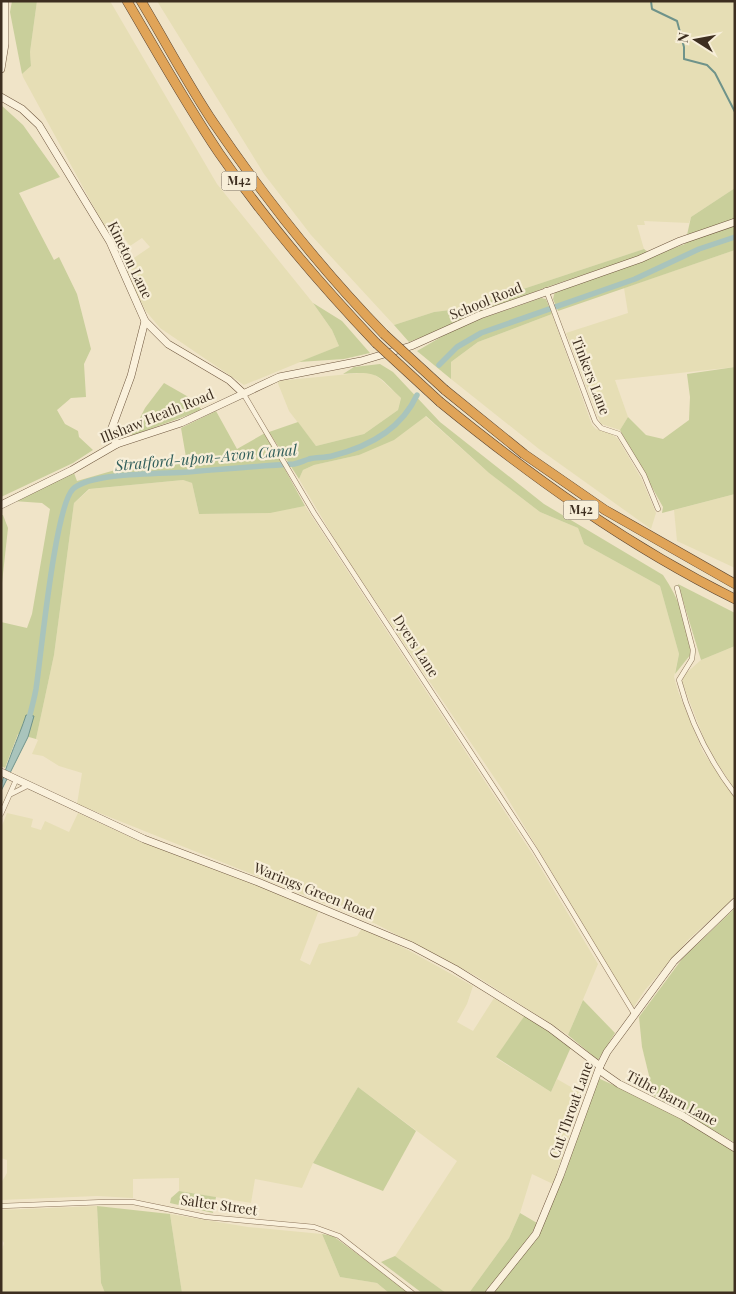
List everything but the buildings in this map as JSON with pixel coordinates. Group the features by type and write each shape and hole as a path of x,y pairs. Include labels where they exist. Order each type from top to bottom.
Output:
{"highway":[{"name":"M42","path":"127,1 219,153 258,208 300,261 376,342 440,402 517,465 582,510 656,555 735,599"},
{"name":"M42","path":"141,1 212,121 276,209 321,264 384,334 445,390 524,454 605,510 735,584"}],"street":[{"path":"1,69 5,44 5,1"},
{"name":"Kineton Lane","path":"1,97 22,108 39,126 110,242 145,321 131,376 102,451"},
{"name":"School Road","path":"243,393 279,377 362,361 411,346 480,315 546,290 640,259 680,241 735,222"},
{"name":"Tinkers Lane","path":"546,290 596,421 601,428 619,434 644,475 658,509"},
{"name":"Dyers Lane","path":"145,321 168,344 229,380 243,393 314,513 535,850 635,1015"},
{"name":"Illshaw Heath Road","path":"1,505 72,470 116,444 181,423 243,393"},
{"path":"110,433 116,444"},
{"path":"677,588 693,650 692,658 678,680 681,691 705,750 735,794"},
{"name":"Warings Green Road","path":"1,772 27,786 144,839 258,882 412,946 455,969 550,1028 599,1068"},
{"path":"1,814 10,795 14,778"},
{"path":"10,795 18,789 27,786"},
{"name":"Cut Throat Lane","path":"489,1293 536,1234 599,1068 674,961 735,902"},
{"name":"Tithe Barn Lane","path":"599,1068 613,1081 683,1116 735,1148"},
{"name":"Salter Street","path":"1,1206 133,1202 206,1217 314,1227 339,1236 412,1293"}],"shaded area":[{"path":"37,1 110,1 217,184 313,303 332,330 339,346 244,385 160,328 145,310 131,282 125,264 150,247 142,238 130,246 125,239 115,246 23,77 22,74 31,66 30,52"},
{"path":"157,1 735,1 735,188 691,217 689,223 644,221 645,225 637,225 644,249 466,308 434,312 394,325 311,235 264,174"},
{"path":"735,250 735,367 615,380 628,417 620,430 601,424 566,333 628,313 624,288"},
{"path":"552,314 592,425 596,429 612,434 618,439 641,478 656,513 651,529 539,449 451,379 451,362 478,342"},
{"path":"370,372 401,398 398,410 364,434 316,446 289,411 277,381"},
{"path":"425,416 489,473 540,512 578,528 584,544 660,586 679,654 674,677 678,691 703,752 735,797 735,897 688,940 645,990 633,1008 502,789 341,550 299,479 303,470 314,465 359,455"},
{"path":"183,480 192,483 199,514 266,513 305,506 533,855 598,964 568,1035 476,976 376,924 77,804 82,773 59,766 43,756 32,754 38,740 36,739 54,655 74,503 90,489"},
{"path":"735,494 735,568 677,541 674,510"},
{"path":"735,646 735,790 708,749 682,682 684,675 701,660"},
{"path":"7,813 33,819 31,827 41,830 45,821 69,832 78,813 141,842 242,877 319,910 300,960 310,965 319,944 357,936 362,928 408,950 473,986 467,1004 457,1022 473,1031 494,998 525,1015 496,1058 551,1092 557,1079 583,1094 553,1184 532,1174 520,1213 509,1238 469,1293 446,1293 395,1256 457,1161 358,1087 313,1163 302,1188 255,1179 251,1203 179,1191 179,1178 133,1179 133,1198 97,1196 1,1200 1,1183 7,1173 7,1160 1,1158 1,828"},
{"path":"97,1206 101,1283 105,1293 1,1293 1,1254 4,1243 1,1238 1,1210"},
{"path":"170,1214 248,1227 322,1234 340,1277 377,1283 389,1293 182,1293"}],"green space":[{"path":"12,1 37,1 30,52 31,66 22,74 10,12"},
{"path":"1,105 23,125 60,177 19,193 54,260 59,257 77,294 91,349 84,364 86,397 71,398 57,410 65,424 78,431 79,437 93,450 73,463 1,497"},
{"path":"735,188 735,250 558,311 553,299 555,291 685,244 691,217"},
{"path":"644,249 649,253 547,287 409,342 394,325 434,312 466,308"},
{"path":"541,298 546,299 552,314 478,342 451,362 451,379 417,351 460,326"},
{"path":"313,303 342,321 370,353 344,359 299,362 339,346 332,330"},
{"path":"380,364 393,372 440,422 544,504 663,575 678,603 690,644 691,654 675,674 679,654 660,586 584,544 578,528 540,512 489,473 426,416 394,440 359,455 314,465 303,470 299,479 269,432 298,422 316,446 364,434 398,410 401,398 376,376 364,373 343,374 354,367"},
{"path":"735,367 735,494 662,513 663,507 620,430 628,417 646,435 663,439 689,420 690,397 687,374"},
{"path":"164,383 192,399 202,410 131,436 145,408"},
{"path":"216,411 237,449 265,433 305,506 270,513 199,514 192,483 183,480 89,489 74,503 54,655 36,739 18,734 5,768 1,766 1,622 27,628 32,614 50,509 42,503 13,501 74,473 77,481 129,466 187,463 181,428"},
{"path":"1,515 3,515 8,528 1,592"},
{"path":"678,584 735,613 735,646 701,660"},
{"path":"735,908 735,1143 654,1096 642,1047 639,1017 682,959"},
{"path":"583,1000 615,1033 598,1060 568,1035"},
{"path":"525,1015 571,1047 551,1092 496,1057"},
{"path":"598,1078 657,1105 735,1150 735,1293 469,1293 509,1238 520,1213 537,1223 529,1239 535,1242 566,1171 583,1116"},
{"path":"358,1087 416,1131 383,1191 313,1163"},
{"path":"179,1191 216,1197 213,1213 170,1203 171,1198"},
{"path":"97,1206 170,1214 182,1293 105,1293 101,1283"},
{"path":"322,1234 333,1236 410,1293 389,1293 377,1283 340,1277"},
{"path":"395,1256 446,1293 422,1293 381,1262"}],"water":[{"path":"26,715 34,716 28,737 1,791 7,765"}],"waterway":[{"path":"651,1 652,9 677,21 684,47 684,59 707,65 715,73 735,112"},
{"name":"Stratford-upon-Avon Canal","path":"439,365 457,347 481,333 635,279 699,249 735,237"},
{"name":"Stratford-upon-Avon Canal","path":"28,722 36,689 45,616 60,523 66,501 73,489 82,483 95,479 294,464 312,458 332,456 358,448 382,435 402,418 417,395"}]}
